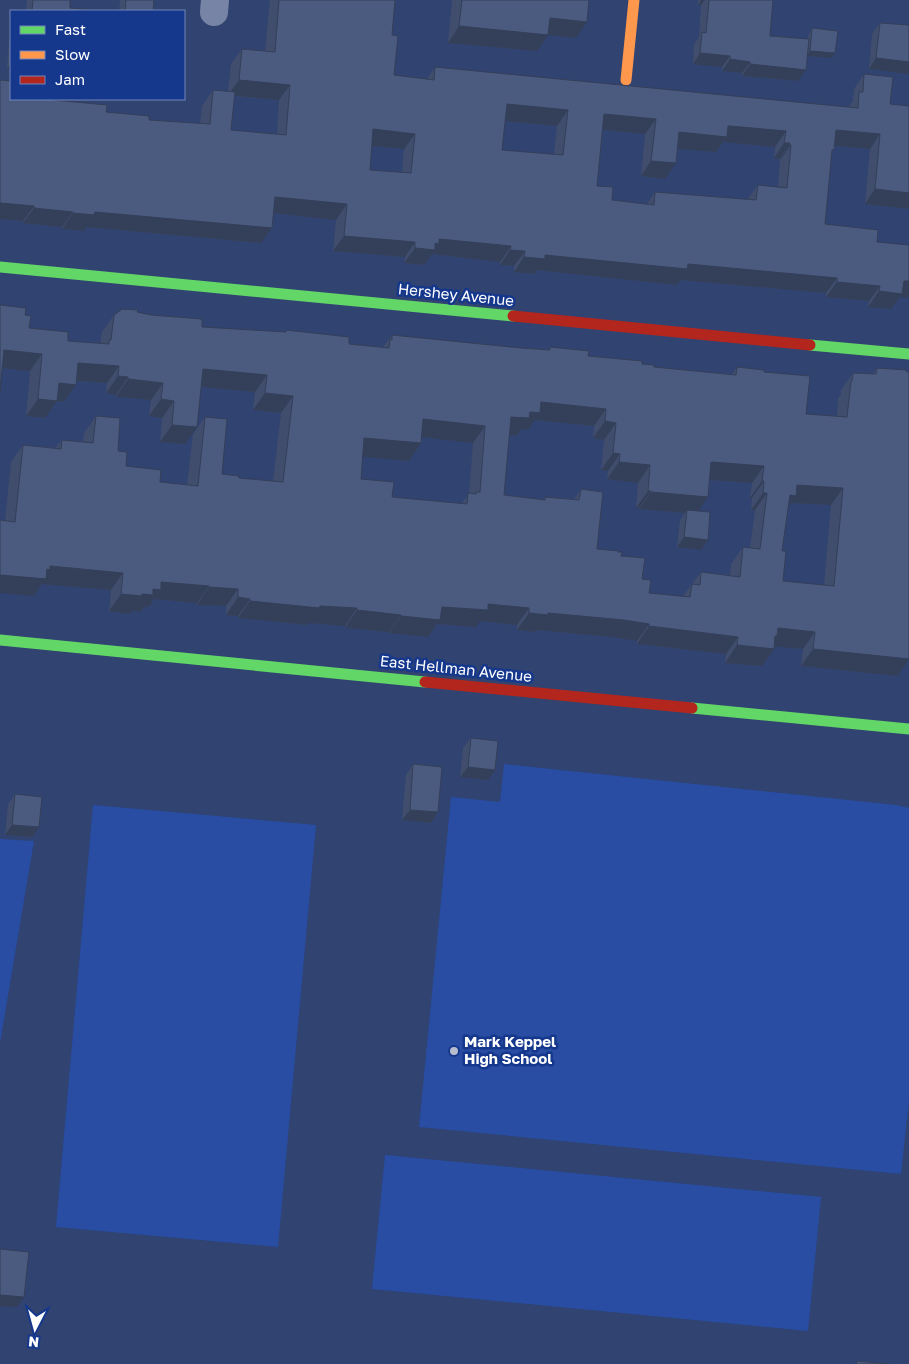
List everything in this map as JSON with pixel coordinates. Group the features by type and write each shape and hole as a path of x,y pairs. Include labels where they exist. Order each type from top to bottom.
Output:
{"street":[{"path":"626,80 634,0"},
{"name":"Hershey Avenue","path":"0,267 909,354"},
{"name":"East Hellman Avenue","path":"0,640 909,728"}],"shaded area":[{"path":"504,764 896,805 909,808 909,1100 901,1174 419,1127 451,797 500,802"},
{"path":"93,805 316,825 278,1247 56,1227"},
{"path":"0,839 34,841 0,1043"},
{"path":"385,1155 821,1197 808,1331 372,1289"}],"building":[{"path":"33,0 70,0 70,8 93,10 32,10"},
{"path":"126,0 154,0 153,10 125,10"},
{"path":"279,0 395,0 392,35 398,36 394,75 434,80 435,67 858,108 859,92 863,92 864,74 893,77 890,104 909,106 909,193 875,189 880,134 836,130 834,150 832,150 825,224 878,230 877,242 909,245 909,281 904,281 902,294 879,291 880,286 837,282 837,278 688,264 687,269 545,255 545,259 524,257 525,251 510,250 511,246 439,239 439,244 435,243 435,250 415,248 415,242 344,236 347,204 275,197 272,228 95,212 94,215 0,203 0,80 10,81 10,100 53,100 107,105 106,112 149,116 149,120 210,124 213,90 235,92 231,130 286,135 290,85 239,80 242,49 275,52","holes":["507,104 568,110 563,155 502,150","604,114 656,119 651,161 676,163 679,132 727,137 728,126 786,131 784,143 790,143 789,145 791,145 787,188 758,185 756,200 655,192 654,205 612,200 613,187 597,186","373,129 415,134 411,173 370,170"]},
{"path":"462,0 589,0 587,22 550,18 548,35 459,26"},
{"path":"709,0 773,0 770,36 809,39 806,70 750,64 750,62 730,59 730,56 700,53 702,32 706,33"},
{"path":"880,23 909,25 909,62 876,58"},
{"path":"812,28 838,31 835,53 810,51"},
{"path":"0,305 26,308 25,315 31,316 29,328 68,332 68,341 109,344 114,315 122,309 138,310 137,312 151,315 202,319 202,327 286,332 286,330 349,337 349,344 389,348 392,335 521,348 550,350 550,347 589,351 588,356 642,361 642,364 654,365 654,367 736,375 737,367 764,370 764,372 810,376 806,414 847,417 853,373 876,374 877,368 906,370 909,372 909,659 813,649 815,632 778,628 774,649 737,645 738,637 649,626 649,624 624,620 529,613 529,608 488,604 488,610 442,607 440,620 357,610 357,608 320,606 319,608 250,601 250,599 238,597 238,589 161,582 161,590 153,589 153,595 121,594 123,573 50,566 50,570 47,569 46,579 0,575 0,520 15,522 23,445 61,449 62,440 93,443 96,416 120,418 118,451 127,452 126,466 161,470 160,482 198,486 205,417 227,419 222,474 239,476 239,478 283,482 293,396 265,393 267,375 203,369 197,427 172,425 174,401 161,399 163,383 118,376 119,366 78,363 76,385 59,383 57,401 38,399 42,354 4,350 0,391","holes":["541,402 606,409 605,421 616,423 613,453 620,454 619,462 650,465 648,491 651,492 708,497 711,462 764,466 763,493 767,493 760,549 743,547 740,577 701,572 700,585 692,584 690,597 649,593 651,580 642,579 645,558 621,556 622,552 619,551 597,549 603,492 581,489 579,500 545,497 545,500 504,495 511,417 529,418 530,412 540,413","423,419 485,426 480,492 476,492 476,494 468,493 467,504 392,497 394,482 361,479 364,438 421,443","797,485 843,488 834,586 783,581 786,551 782,551 790,495 796,496"]},
{"path":"687,510 710,512 708,540 684,537"},
{"path":"471,738 498,741 495,770 468,767"},
{"path":"413,764 442,767 438,812 410,810"},
{"path":"15,794 42,797 39,827 12,825"},
{"path":"0,1249 29,1252 24,1297 0,1295"},
{"path":"857,1361 890,1364 856,1364"}],"traffic: fast":[{"path":"0,267 513,316"},
{"path":"810,345 909,354"},
{"path":"0,640 425,682"},
{"path":"692,708 909,729"}],"traffic: slow":[{"path":"626,80 634,0"}],"traffic: jam":[{"path":"513,316 810,345"},
{"path":"425,682 692,708"}],"place":[{"name":"Mark Keppel High School","path":"454,1051"}]}
